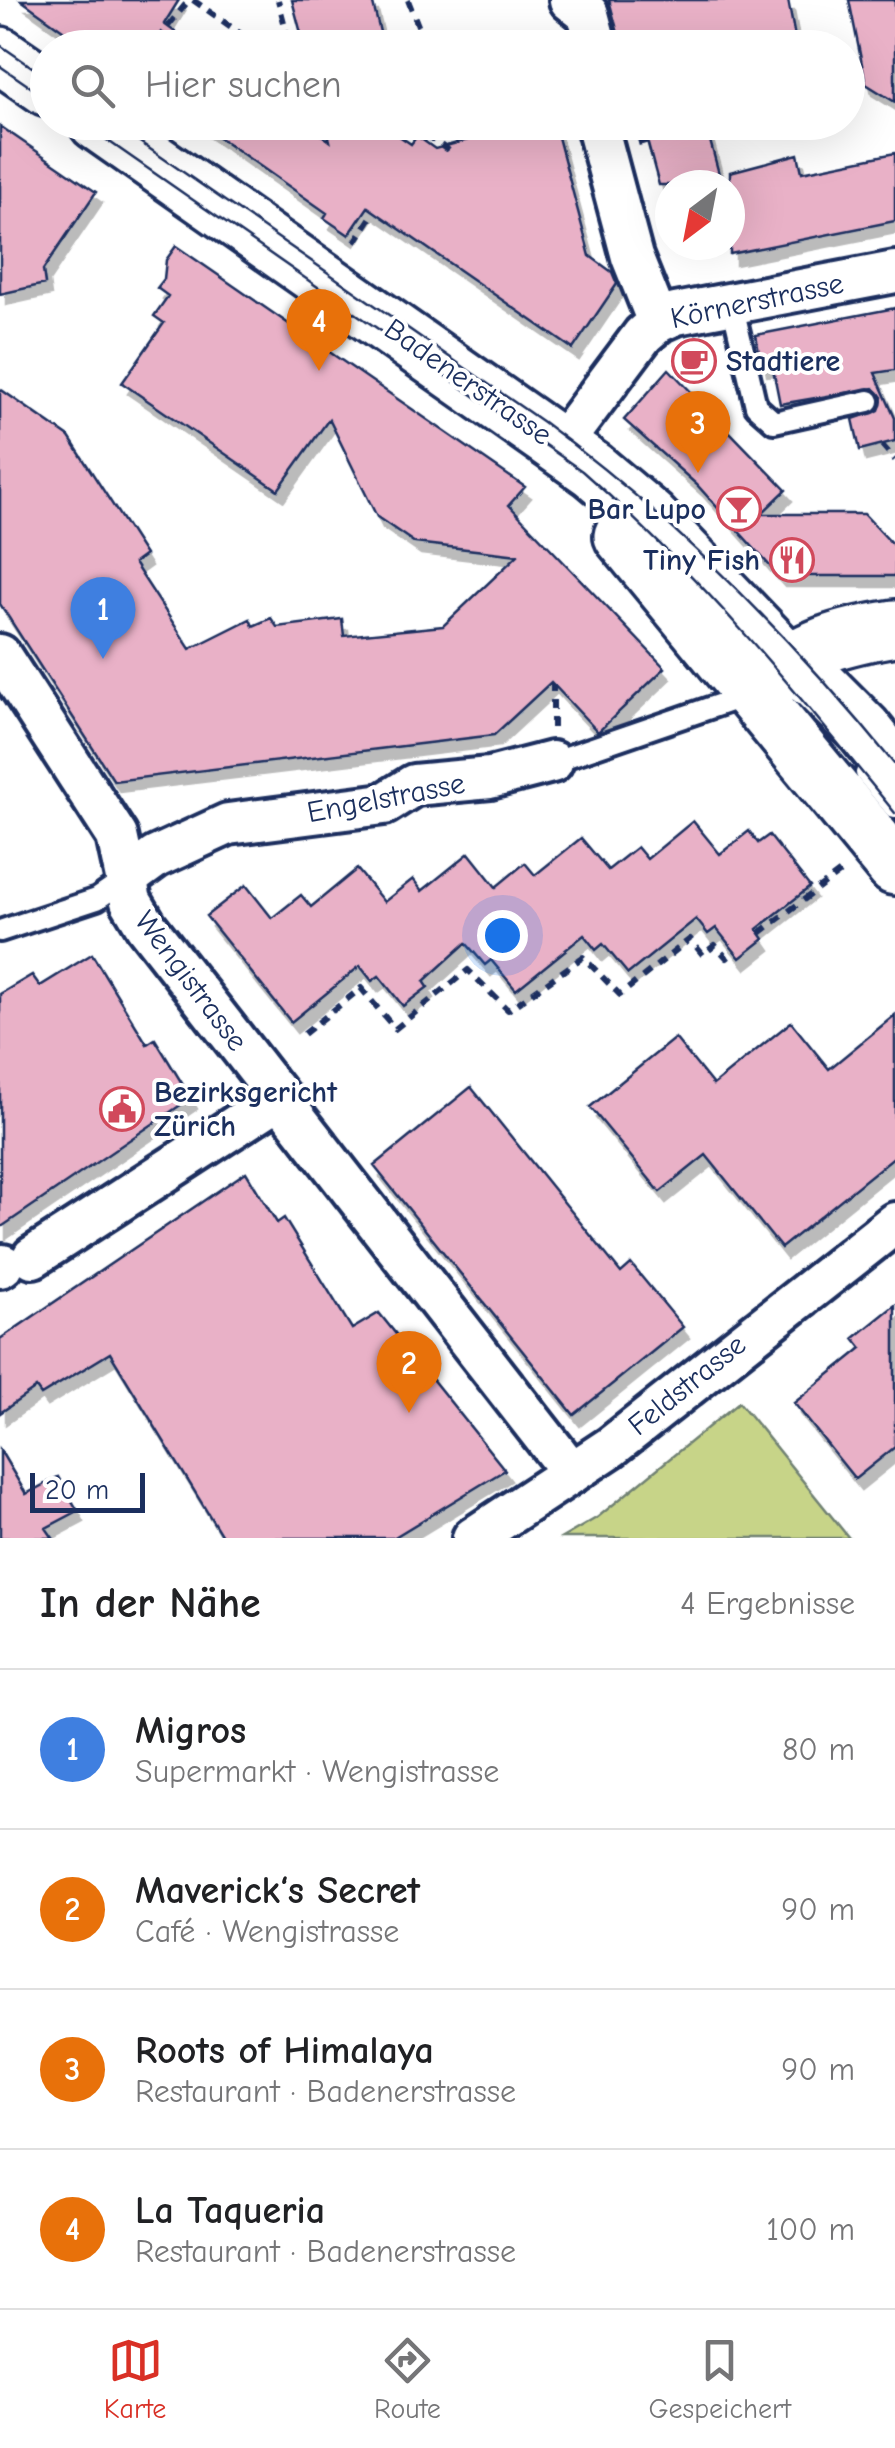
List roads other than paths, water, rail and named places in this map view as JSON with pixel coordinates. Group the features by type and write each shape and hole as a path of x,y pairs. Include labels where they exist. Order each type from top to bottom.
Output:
{"street":[{"path":"570,0 588,14 593,30"},
{"path":"0,55 30,76"},
{"name":"Badenerstrasse","path":"123,140 576,458 650,518 873,865"},
{"path":"601,140 632,257 658,322"},
{"name":"Körnerstrasse","path":"576,458 643,335 658,322 676,314 895,272"},
{"path":"755,684 840,637 895,628"},
{"name":"Wengistrasse","path":"0,654 117,836 131,900 146,926 572,1473"},
{"name":"Badenerstrasse","path":"755,684 818,684 864,730 874,764"},
{"name":"Engelstrasse","path":"126,879 156,856 228,824 384,804 414,785 490,778 552,762"},
{"path":"12,1263 279,1098"},
{"name":"Feldstrasse","path":"473,1538 611,1446 895,1224"}],"lane":[{"path":"732,303 756,406 774,422 869,402"},
{"name":"Badenerstrasse","path":"755,684 825,720"},
{"name":"Engelstrasse","path":"552,762 755,684"},
{"name":"Badenerstrasse","path":"874,764 895,808"},
{"name":"Engelstrasse","path":"0,932 97,899 126,879"}],"tram line":[{"path":"0,45 30,66"},
{"path":"0,66 30,87"},
{"path":"107,140 582,471 707,593 895,813"},
{"path":"137,140 592,459 730,582 815,671 895,765"}],"place":[{"name":"Stadtiere","path":"694,361"},
{"name":"La Taqueria","path":"319,371"},
{"name":"Roots of Himalaya","path":"698,473"},
{"name":"Bar Lupo","path":"739,509"},
{"name":"Tiny Fish","path":"792,560"},
{"name":"Migros","path":"103,659"},
{"name":"Bezirksgericht Zürich","path":"122,1109"},
{"name":"Maverick‘s Secret","path":"409,1413"}]}
